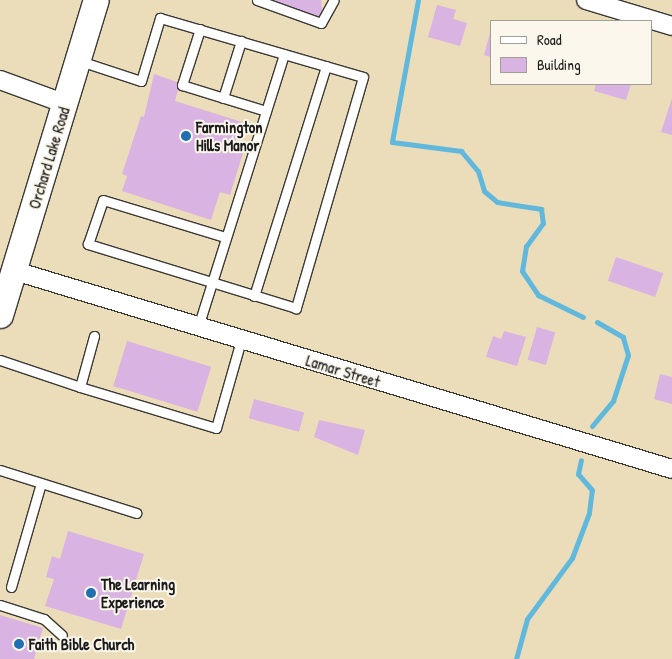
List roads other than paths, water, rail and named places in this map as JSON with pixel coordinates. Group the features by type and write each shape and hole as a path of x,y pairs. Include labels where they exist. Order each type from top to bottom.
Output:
{"main road":[{"name":"Orchard Lake Road","path":"0,315 66,104 77,60 96,0"}],"street":[{"path":"586,0 672,26"},
{"path":"0,80 66,104"},
{"name":"Lamar Street","path":"15,271 672,469"}],"lane":[{"path":"257,0 321,23 334,0"},
{"path":"77,60 141,81 160,18 363,78 296,308 88,244 102,200 225,237"},
{"path":"200,29 182,85 266,111"},
{"path":"223,98 241,41"},
{"path":"198,327 284,54"},
{"path":"254,296 326,66"},
{"path":"80,387 94,336"},
{"path":"0,360 80,387 216,428 240,340"},
{"path":"0,470 136,513"},
{"path":"11,586 41,483"},
{"path":"0,605 44,619 62,635"}],"waterway":[{"path":"418,0 392,142 461,151 478,171 484,191 497,202 541,209 543,223 526,246 522,271 538,295 583,317"},
{"path":"592,426 613,401 628,355 623,337 597,322"},
{"path":"516,659 527,619 572,558 589,513 592,490 578,474 581,460"}],"place":[{"name":"Farmington Hills Manor","path":"186,136"},
{"name":"The Learning Experience","path":"91,593"},
{"name":"Faith Bible Church","path":"19,644"}]}
